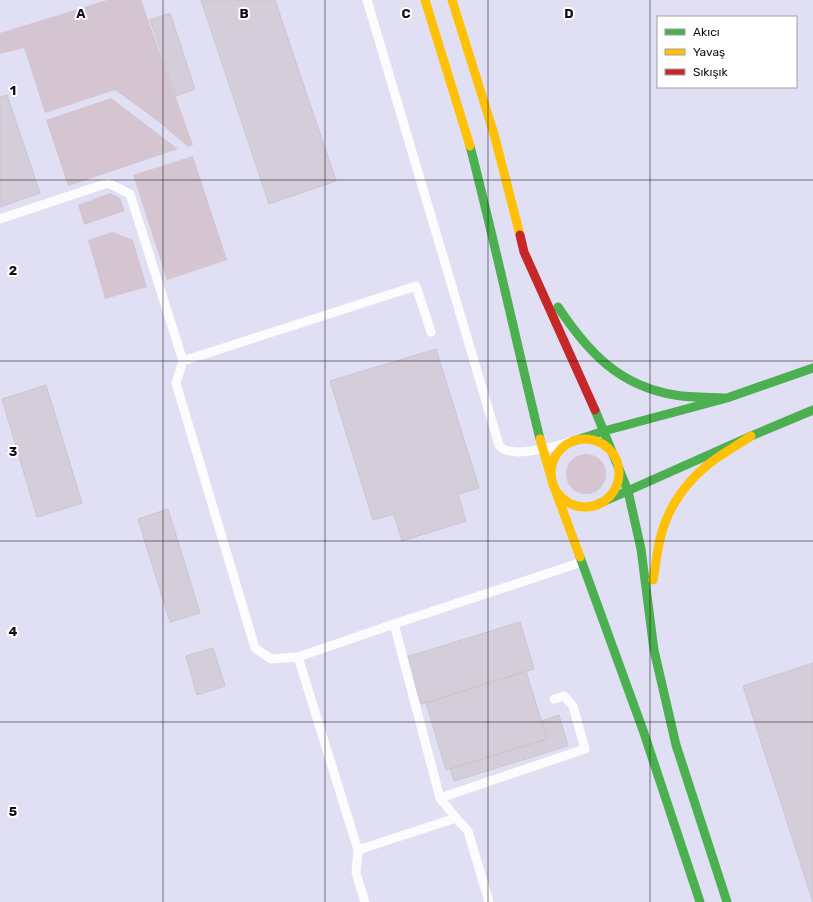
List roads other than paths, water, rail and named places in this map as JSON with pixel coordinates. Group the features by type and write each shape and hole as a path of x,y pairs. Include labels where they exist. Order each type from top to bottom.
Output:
{"main road":[{"path":"425,0 468,139 489,221 517,346 553,484 644,733 700,902"},
{"path":"452,0 494,134 524,252 604,431 628,491 641,549 654,650 676,745 727,902"},
{"path":"524,252 563,315 589,347 619,375 647,388 670,394 694,397 727,398"},
{"path":"813,368 727,398 574,440 564,446 557,453 552,463 551,474 553,484 558,494 575,506 586,507 596,505 813,410"},
{"path":"649,611 658,546 670,511 686,485 709,464 751,436"},
{"path":"574,440 595,440 605,445 612,452 617,462 619,472 618,483 606,500 596,505"}],"lane":[{"path":"367,0 499,445 508,451 543,450 574,440"},
{"path":"0,219 108,183 130,194 183,361 176,383 255,648 271,659 298,658 394,624 582,562"},
{"path":"183,361 416,286 431,332"},
{"path":"394,624 440,798 468,831 488,902"},
{"path":"298,658 358,850 356,874 365,902"},
{"path":"440,798 585,749 572,706 564,696 554,699"},
{"path":"358,850 456,818"}]}
